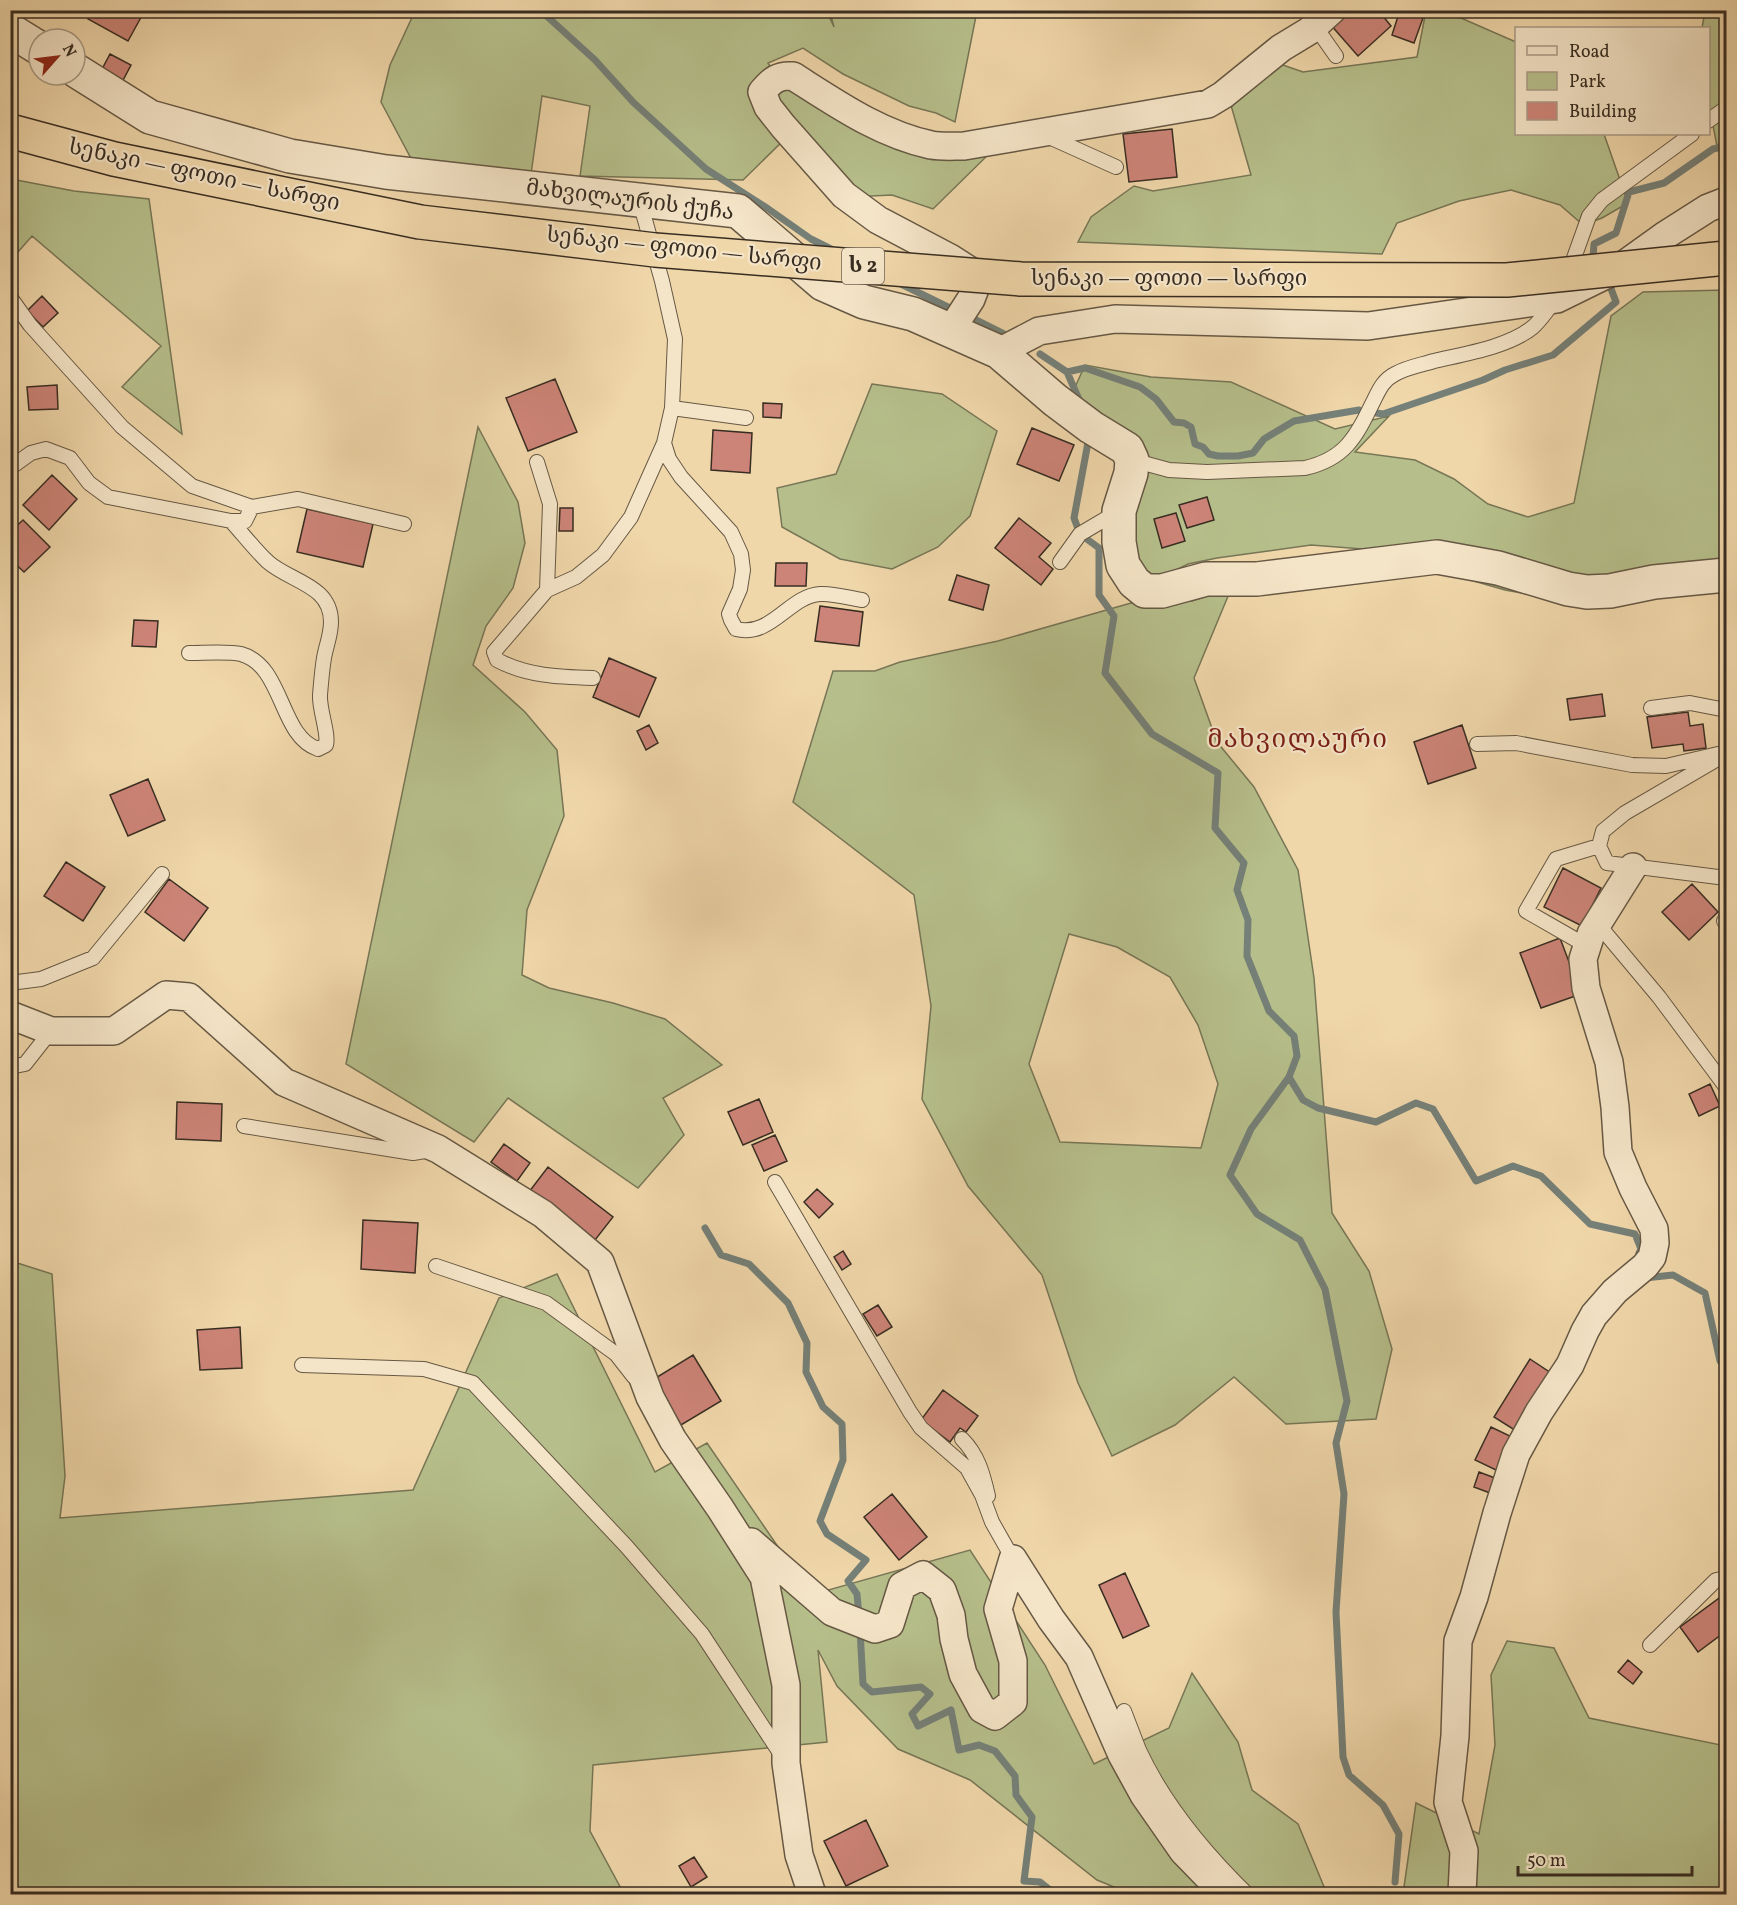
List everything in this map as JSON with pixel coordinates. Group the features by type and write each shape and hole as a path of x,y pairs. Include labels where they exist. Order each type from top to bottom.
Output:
{"highway":[{"name":"სენაკი — ფოთი — სარფი","path":"10,131 114,159 420,222 655,249 1021,279 1507,280 1726,258"}],"street":[{"path":"961,316 976,286 972,272 878,220 844,195 768,107 762,92 769,84 782,75 793,76 862,120 902,136 933,145 964,146 1208,104 1323,18"},
{"path":"10,30 27,41"},
{"name":"მახვილაურის ქუჩა","path":"87,78 150,117 290,156 386,172 738,211 823,284 864,302 912,314 961,316 1056,400 1091,427 1127,449 1132,460"},
{"path":"999,352 1039,331 1115,318 1368,326 1557,299 1618,269 1708,208 1726,201"},
{"path":"1132,460 1131,472 1119,511 1119,543 1123,565 1134,582 1145,591 1162,591 1206,579 1257,579 1437,557 1497,568 1568,589 1587,592 1726,575"},
{"path":"1462,1894 1464,1851 1448,1802 1455,1736 1458,1641 1474,1597 1516,1454 1539,1412 1570,1365 1584,1331 1594,1315 1615,1291 1645,1266 1652,1257 1655,1243 1654,1229 1618,1152 1609,1062 1586,988 1583,959 1592,934 1633,867"},
{"path":"10,1015 51,1031 114,1031 166,995 189,997 284,1082 438,1149 543,1214 600,1262 650,1397 673,1440 731,1524 764,1577 786,1685 786,1762 799,1855 812,1894"},
{"path":"731,1524 832,1612 875,1629 890,1624 902,1586 922,1575 942,1590 951,1615 954,1639 963,1674 982,1709 995,1716 1013,1702 1013,1661 998,1609 1013,1559"},
{"path":"1013,1559 1051,1619 1079,1657 1122,1755 1144,1795 1183,1851 1216,1885 1232,1894"}],"lane":[{"path":"1323,18 1336,56"},
{"path":"1710,120 1726,108"},
{"path":"1043,134 1116,167"},
{"path":"1132,460 1169,470 1207,472 1305,468 1320,465 1337,456 1347,448 1360,428 1381,384 1395,374 1416,366 1509,341 1532,327 1557,299 1589,216 1602,200 1691,135"},
{"path":"593,678 553,677 512,668 496,660 494,652 547,590 576,577 603,555 631,517 664,443 672,408 675,339 662,281 639,200"},
{"path":"10,297 30,325 122,427 192,486 252,507 298,499 404,524"},
{"path":"672,408 746,418"},
{"path":"664,443 669,459 681,477 731,532 741,554 743,570 740,589 729,614 736,629 747,632 767,624 804,599 820,594 862,600"},
{"path":"10,468 31,453 46,449 70,458 89,483 108,497 231,521 245,521 252,507"},
{"path":"537,462 550,504 547,590"},
{"path":"1060,562 1080,534 1119,511"},
{"path":"189,652 240,654 254,661 269,677 299,736 308,746 318,749 326,745 320,698 331,622 330,609 323,597 312,588 269,563 231,521"},
{"path":"1651,708 1690,703 1726,710"},
{"path":"1478,744 1516,742 1632,765 1666,766 1726,753"},
{"path":"1722,876 1607,863 1599,846 1603,831 1625,813 1726,753"},
{"path":"1599,846 1556,859 1526,911 1592,934 1659,997 1726,1087"},
{"path":"10,983 41,979 93,958 162,874"},
{"path":"10,1067 25,1064 51,1031"},
{"path":"244,1126 413,1153 438,1149"},
{"path":"775,1182 910,1412 921,1428 967,1468 982,1495 992,1522 1013,1559"},
{"path":"436,1266 546,1303 616,1354 650,1397"},
{"path":"302,1365 424,1369 473,1383 627,1547 702,1634 786,1762"},
{"path":"962,1439 971,1448 982,1470 992,1522"},
{"path":"1650,1645 1716,1580 1726,1578"},
{"path":"1124,1711 1139,1750 1158,1785 1195,1839 1246,1894"}],"green space":[{"path":"826,10 834,27 831,11 977,11 955,122 936,113 909,106 843,74 803,48 768,63 780,81 877,124 997,146 933,209 892,195 830,198 789,135 743,180 580,176 590,106 542,96 531,174 414,164 381,102 390,65 415,11"},
{"path":"1426,11 1445,11 1515,42 1515,135 1604,135 1628,203 1602,218 1583,225 1560,205 1511,190 1459,201 1397,223 1382,254 1078,242 1091,217 1134,186 1153,191 1251,175 1224,81 1260,57 1303,72 1417,57"},
{"path":"1705,11 1726,11 1726,43 1722,69 1726,83 1726,146 1717,146 1710,110 1710,27 1702,27"},
{"path":"11,179 74,191 149,199 182,434 122,387 161,346 32,236 11,260"},
{"path":"1726,290 1726,569 1560,600 1505,590 1363,549 1311,545 1188,564 1158,579 1137,570 1125,552 1132,460 1067,405 1085,365 1151,377 1231,382 1335,429 1389,416 1355,452 1415,460 1454,479 1488,504 1528,517 1574,503 1611,316 1643,292"},
{"path":"872,384 942,394 997,431 970,516 938,547 892,569 840,559 782,527 777,488 836,474"},
{"path":"478,427 518,502 525,543 513,588 486,626 473,665 525,712 557,750 564,816 527,910 522,975 549,988 613,1003 665,1019 722,1065 663,1098 684,1135 638,1188 508,1098 474,1142 346,1064"},
{"path":"1231,589 1194,678 1217,742 1254,787 1298,870 1314,978 1332,1213 1369,1271 1392,1349 1376,1419 1286,1424 1234,1377 1175,1425 1112,1456 1078,1383 1042,1275 968,1186 922,1099 931,1006 914,895 793,802 833,671 875,671 900,662 998,641 1131,603 1192,601","holes":["1069,934 1117,947 1170,977 1198,1025 1218,1084 1201,1148 1060,1142 1029,1064"]},
{"path":"11,1261 52,1274 65,1476 60,1518 413,1490 499,1298 557,1274 655,1472 707,1443 811,1595 970,1550 1045,1665 1094,1764 1169,1728 1192,1673 1238,1742 1252,1790 1298,1824 1327,1894 1131,1894 1097,1880 970,1780 898,1749 837,1686 818,1650 827,1742 593,1765 590,1831 624,1894 11,1894"},
{"path":"1507,1641 1554,1648 1589,1718 1726,1746 1726,1894 1403,1894 1416,1803 1479,1834 1495,1745 1491,1675"}],"building":[{"path":"92,10 145,10 128,41 88,19"},
{"path":"1345,10 1378,10 1391,26 1358,56 1330,24"},
{"path":"1400,10 1423,18 1414,43 1392,35"},
{"path":"110,54 131,65 121,84 100,73"},
{"path":"1172,129 1177,177 1129,182 1123,134"},
{"path":"42,296 58,313 43,327 27,311"},
{"path":"555,379 577,432 528,451 506,398"},
{"path":"57,385 58,409 29,410 27,387"},
{"path":"763,403 782,404 781,418 763,417"},
{"path":"1032,428 1074,445 1059,481 1017,464"},
{"path":"713,430 752,433 750,473 711,470"},
{"path":"52,475 77,499 49,530 23,505"},
{"path":"1207,497 1214,520 1187,528 1179,505"},
{"path":"560,508 573,508 573,531 559,531"},
{"path":"307,509 373,524 363,567 297,552"},
{"path":"1176,513 1185,541 1162,548 1154,519"},
{"path":"1019,518 1051,543 1039,557 1053,569 1041,585 995,548"},
{"path":"23,520 50,547 24,572 10,559 10,532"},
{"path":"776,563 807,563 806,586 775,586"},
{"path":"957,575 989,585 983,610 949,600"},
{"path":"820,606 863,612 859,646 815,641"},
{"path":"134,620 158,621 156,647 132,646"},
{"path":"609,658 656,678 639,717 593,697"},
{"path":"1602,694 1605,716 1570,720 1567,699"},
{"path":"1688,712 1690,726 1703,724 1706,748 1684,751 1683,744 1652,748 1647,717"},
{"path":"649,725 658,743 646,750 637,731"},
{"path":"1462,725 1476,768 1428,784 1414,742"},
{"path":"148,779 165,820 128,836 110,795"},
{"path":"66,862 105,887 83,921 44,896"},
{"path":"1563,868 1601,888 1582,926 1544,907"},
{"path":"169,879 208,908 184,941 145,912"},
{"path":"1692,884 1718,912 1689,940 1662,912"},
{"path":"1560,938 1581,994 1541,1008 1520,953"},
{"path":"1710,1084 1720,1106 1699,1116 1689,1094"},
{"path":"759,1099 773,1132 743,1145 728,1112"},
{"path":"177,1102 222,1104 221,1141 176,1139"},
{"path":"775,1135 787,1161 764,1171 752,1145"},
{"path":"504,1144 530,1163 517,1181 491,1162"},
{"path":"548,1167 613,1217 588,1249 529,1192"},
{"path":"817,1189 833,1204 819,1218 804,1202"},
{"path":"363,1220 418,1223 415,1273 361,1269"},
{"path":"843,1251 851,1264 842,1270 834,1257"},
{"path":"878,1305 892,1327 877,1336 863,1314"},
{"path":"240,1327 242,1368 200,1370 197,1330"},
{"path":"693,1355 721,1401 681,1425 654,1379"},
{"path":"1530,1359 1557,1377 1521,1434 1494,1417"},
{"path":"943,1390 978,1416 966,1432 960,1428 950,1442 921,1420"},
{"path":"1491,1427 1512,1437 1496,1470 1475,1460"},
{"path":"1479,1472 1495,1478 1490,1493 1474,1487"},
{"path":"892,1494 927,1537 899,1560 864,1517"},
{"path":"1125,1573 1149,1626 1123,1638 1099,1585"},
{"path":"1726,1593 1726,1631 1698,1652 1680,1627"},
{"path":"1628,1660 1642,1672 1633,1684 1618,1672"},
{"path":"866,1820 888,1866 846,1886 824,1841"},
{"path":"694,1857 707,1877 691,1887 679,1866"}],"waterway":[{"path":"540,10 595,60 633,102 706,169 811,239 835,251"},
{"path":"1595,261 1594,244 1616,233 1629,192 1664,183 1713,149 1726,146"},
{"path":"901,284 956,311"},
{"path":"1376,413 1383,414 1553,355 1616,302 1610,286"},
{"path":"966,315 1004,334"},
{"path":"1040,354 1067,372 1081,404"},
{"path":"1067,372 1085,368 1140,387 1156,399 1174,422 1184,423 1191,427 1195,444 1203,447 1209,454 1218,456 1253,453 1264,439 1294,421 1359,410"},
{"path":"1089,437 1074,518 1080,534 1099,548 1099,595 1114,616 1105,673 1152,734 1218,773 1215,828 1244,863 1237,890 1248,920 1247,956 1269,1011 1294,1036 1297,1056 1289,1077 1251,1129 1230,1175 1257,1214 1300,1240 1325,1289 1347,1401 1336,1443 1344,1494 1336,1612 1343,1757 1349,1775 1383,1805 1399,1834 1395,1882"},
{"path":"1289,1077 1303,1100 1318,1108 1376,1122 1416,1103 1433,1109 1476,1181 1513,1166 1541,1176 1590,1224 1635,1234 1641,1249 1639,1253"},
{"path":"705,1228 721,1255 749,1264 788,1303 807,1343 806,1372 823,1407 842,1424 843,1460 820,1521 827,1534 866,1560 848,1581 857,1594 859,1616"},
{"path":"1645,1278 1673,1275 1705,1293 1720,1361"},
{"path":"860,1630 863,1684 872,1692 921,1687 930,1694 912,1714 918,1726 951,1710 959,1750 979,1745 995,1751 1015,1776 1016,1795 1032,1817 1024,1881 1040,1882 1055,1894"}],"district":[{"name":"მახვილაური","path":"1298,740"}]}
